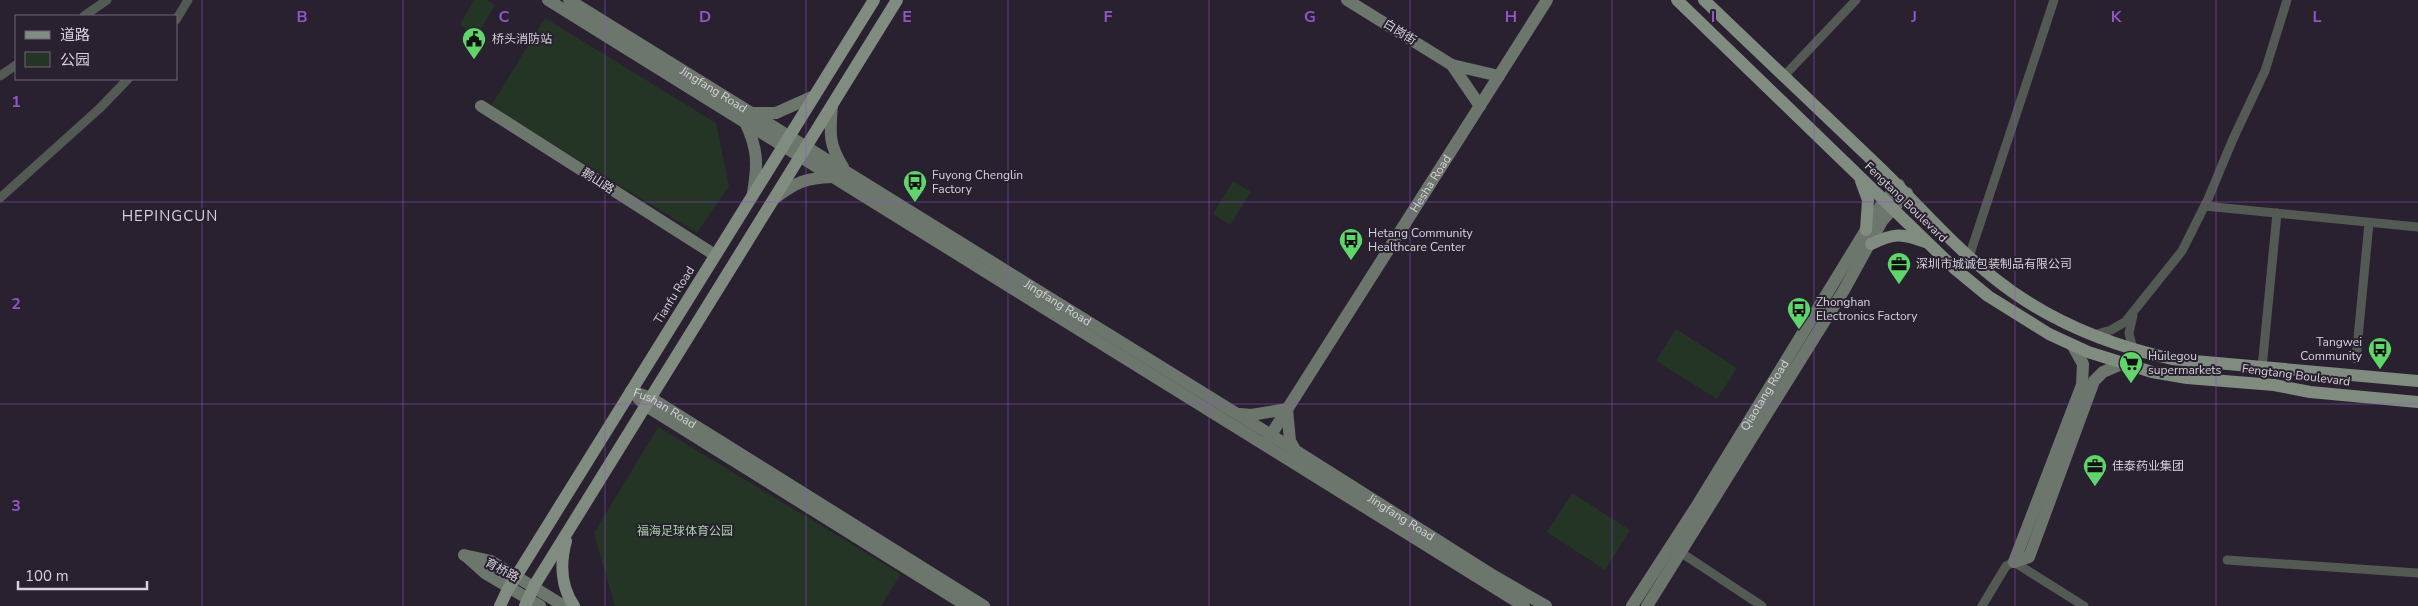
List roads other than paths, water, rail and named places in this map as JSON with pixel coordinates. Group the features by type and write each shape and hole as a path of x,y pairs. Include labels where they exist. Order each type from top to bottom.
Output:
{"main road":[{"name":"Tianfu Road","path":"500,606 785,141 874,0"},
{"path":"529,597 897,0"},
{"name":"Fengtang Boulevard","path":"1677,0 1954,268 1988,296 2035,326 2073,346 2124,363 2187,378 2418,402"},
{"name":"Fengtang Boulevard","path":"1704,0 1903,189 1970,257 2014,293 2058,319 2133,350 2194,363 2418,381"},
{"path":"1858,174 1866,189 1868,200 1866,230"},
{"path":"1871,244 1895,235 1914,238 1929,244"},
{"path":"2375,398 2376,377"},
{"path":"572,525 562,554 562,571 565,587 574,606"}],"street":[{"path":"85,15 107,0"},
{"path":"178,17 188,0"},
{"name":"Jingfang Road","path":"548,0 803,152 845,172 1236,413 1269,439 1295,450 1494,576 1546,606"},
{"name":"Jingfang Road","path":"569,0 747,118"},
{"name":"白岗街","path":"1347,0 1452,65"},
{"name":"Hesha Road","path":"1269,439 1547,0"},
{"path":"1784,76 1856,0"},
{"path":"1970,257 2054,0"},
{"path":"2094,335 2118,327 2134,313 2182,251 2205,206 2233,138 2264,71 2287,0"},
{"path":"1452,65 1499,76"},
{"path":"1452,65 1480,106"},
{"path":"0,76 15,66"},
{"path":"0,198 100,108 127,80"},
{"path":"753,193 758,160 747,118 776,113 814,96"},
{"path":"832,105 830,137 833,153 845,172"},
{"name":"鹅山路","path":"481,106 715,255"},
{"name":"Jingfang Road","path":"803,152 832,176 1269,439 1524,606"},
{"path":"775,198 792,185 808,178 832,176"},
{"name":"Qiaotang Road","path":"1632,606 1698,504 1866,230 1903,189"},
{"name":"Qiaotang Road","path":"1647,606 1871,244 1888,204"},
{"path":"2205,206 2418,227"},
{"path":"2262,368 2277,213"},
{"path":"2356,359 2369,222"},
{"path":"2133,350 2129,333 2134,313"},
{"path":"1982,606 1999,580 2010,572 2082,385 2083,364 2073,346"},
{"path":"2014,562 2029,557 2094,381 2102,372 2124,363"},
{"name":"Fushan Road","path":"631,391 967,606"},
{"name":"Fushan Road","path":"648,402 984,606"},
{"path":"1236,413 1251,415 1287,409 1290,441 1295,450"},
{"path":"1679,555 1762,606"},
{"path":"2228,560 2418,573"},
{"path":"2014,562 2084,606"},
{"name":"育桥路","path":"513,582 540,606"},
{"name":"育桥路","path":"529,597 564,606"}],"place":[{"name":"桥头消防站","path":"474,60"},
{"name":"Fuyong Chenglin Factory","path":"915,203"},
{"name":"Hetang Community Healthcare Center","path":"1351,261"},
{"name":"深圳市城诚包装制品有限公司","path":"1899,285"},
{"name":"Zhonghan Electronics Factory","path":"1799,330"},
{"name":"Tangwei Community","path":"2380,370"},
{"name":"Huilegou supermarkets","path":"2131,384"},
{"name":"佳泰药业集团","path":"2095,487"}],"district":[{"name":"HEPINGCUN","path":"170,216"}],"park label":[{"name":"福海足球体育公园","path":"685,531"}]}
